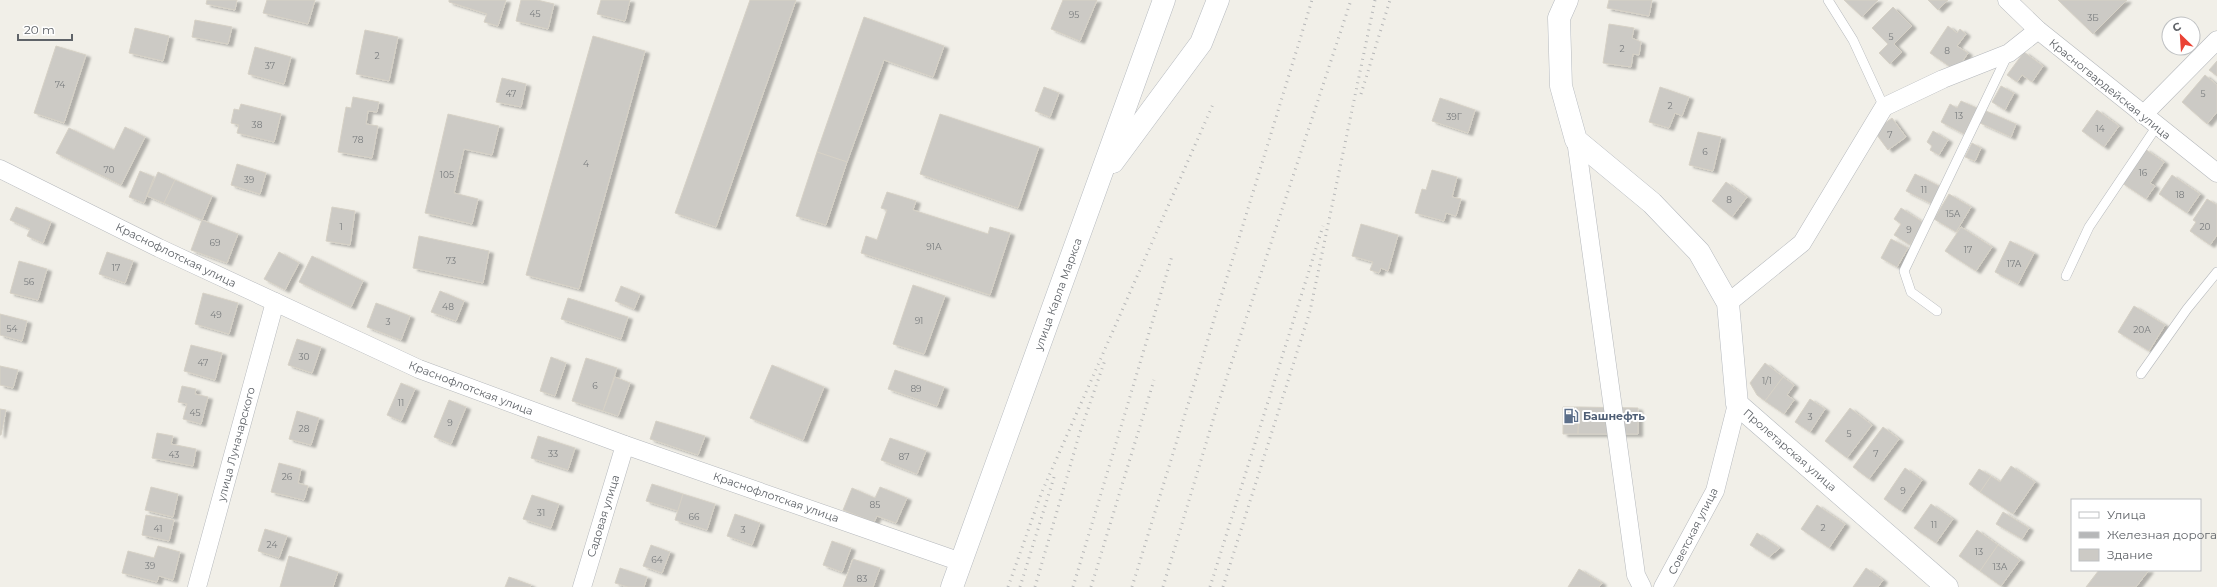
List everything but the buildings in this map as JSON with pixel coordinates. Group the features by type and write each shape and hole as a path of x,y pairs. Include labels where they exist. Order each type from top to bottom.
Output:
{"street":[{"name":"улица Карла Маркса","path":"952,587 1164,0"},
{"path":"1099,181 1201,43 1218,0"},
{"name":"Красногвардейская улица","path":"2007,0 2038,30 2217,173"},
{"path":"1563,9 1561,86 1576,140 1636,575 1642,587"},
{"path":"1728,303 1802,243 1884,107 1943,79 2008,53 2038,30"},
{"path":"2150,121 2217,40"},
{"name":"Пролетарская улица","path":"1576,140 1652,203 1699,252 1728,303 1737,404 1947,587"},
{"name":"Краснофлотская улица","path":"1,173 419,369 625,445 961,562"},
{"name":"улица Луначарского","path":"197,587 275,302"},
{"name":"Советская улица","path":"1663,587 1715,491 1737,404"},
{"name":"Садовая улица","path":"582,587 625,445"}],"lane":[{"path":"1828,0 1853,40 1884,107"},
{"path":"1937,311 1911,292 1904,272 2008,53"},
{"path":"2066,276 2089,227 2150,121"},
{"path":"2141,374 2187,309 2217,272"}],"railway":[{"path":"1132,587 1312,0"},
{"path":"1163,587 1216,410 1351,0"},
{"path":"1223,587 1310,311 1375,0"},
{"path":"1361,94 1390,0"},
{"path":"1008,587 1041,494 1214,102"},
{"path":"1210,587 1323,226"},
{"path":"1073,587 1172,256"},
{"path":"1035,587 1080,432 1105,360"},
{"path":"1091,587 1154,380"},
{"path":"1020,587 1055,474"}],"place":[{"name":"Башнефть","path":"1571,416"}]}
